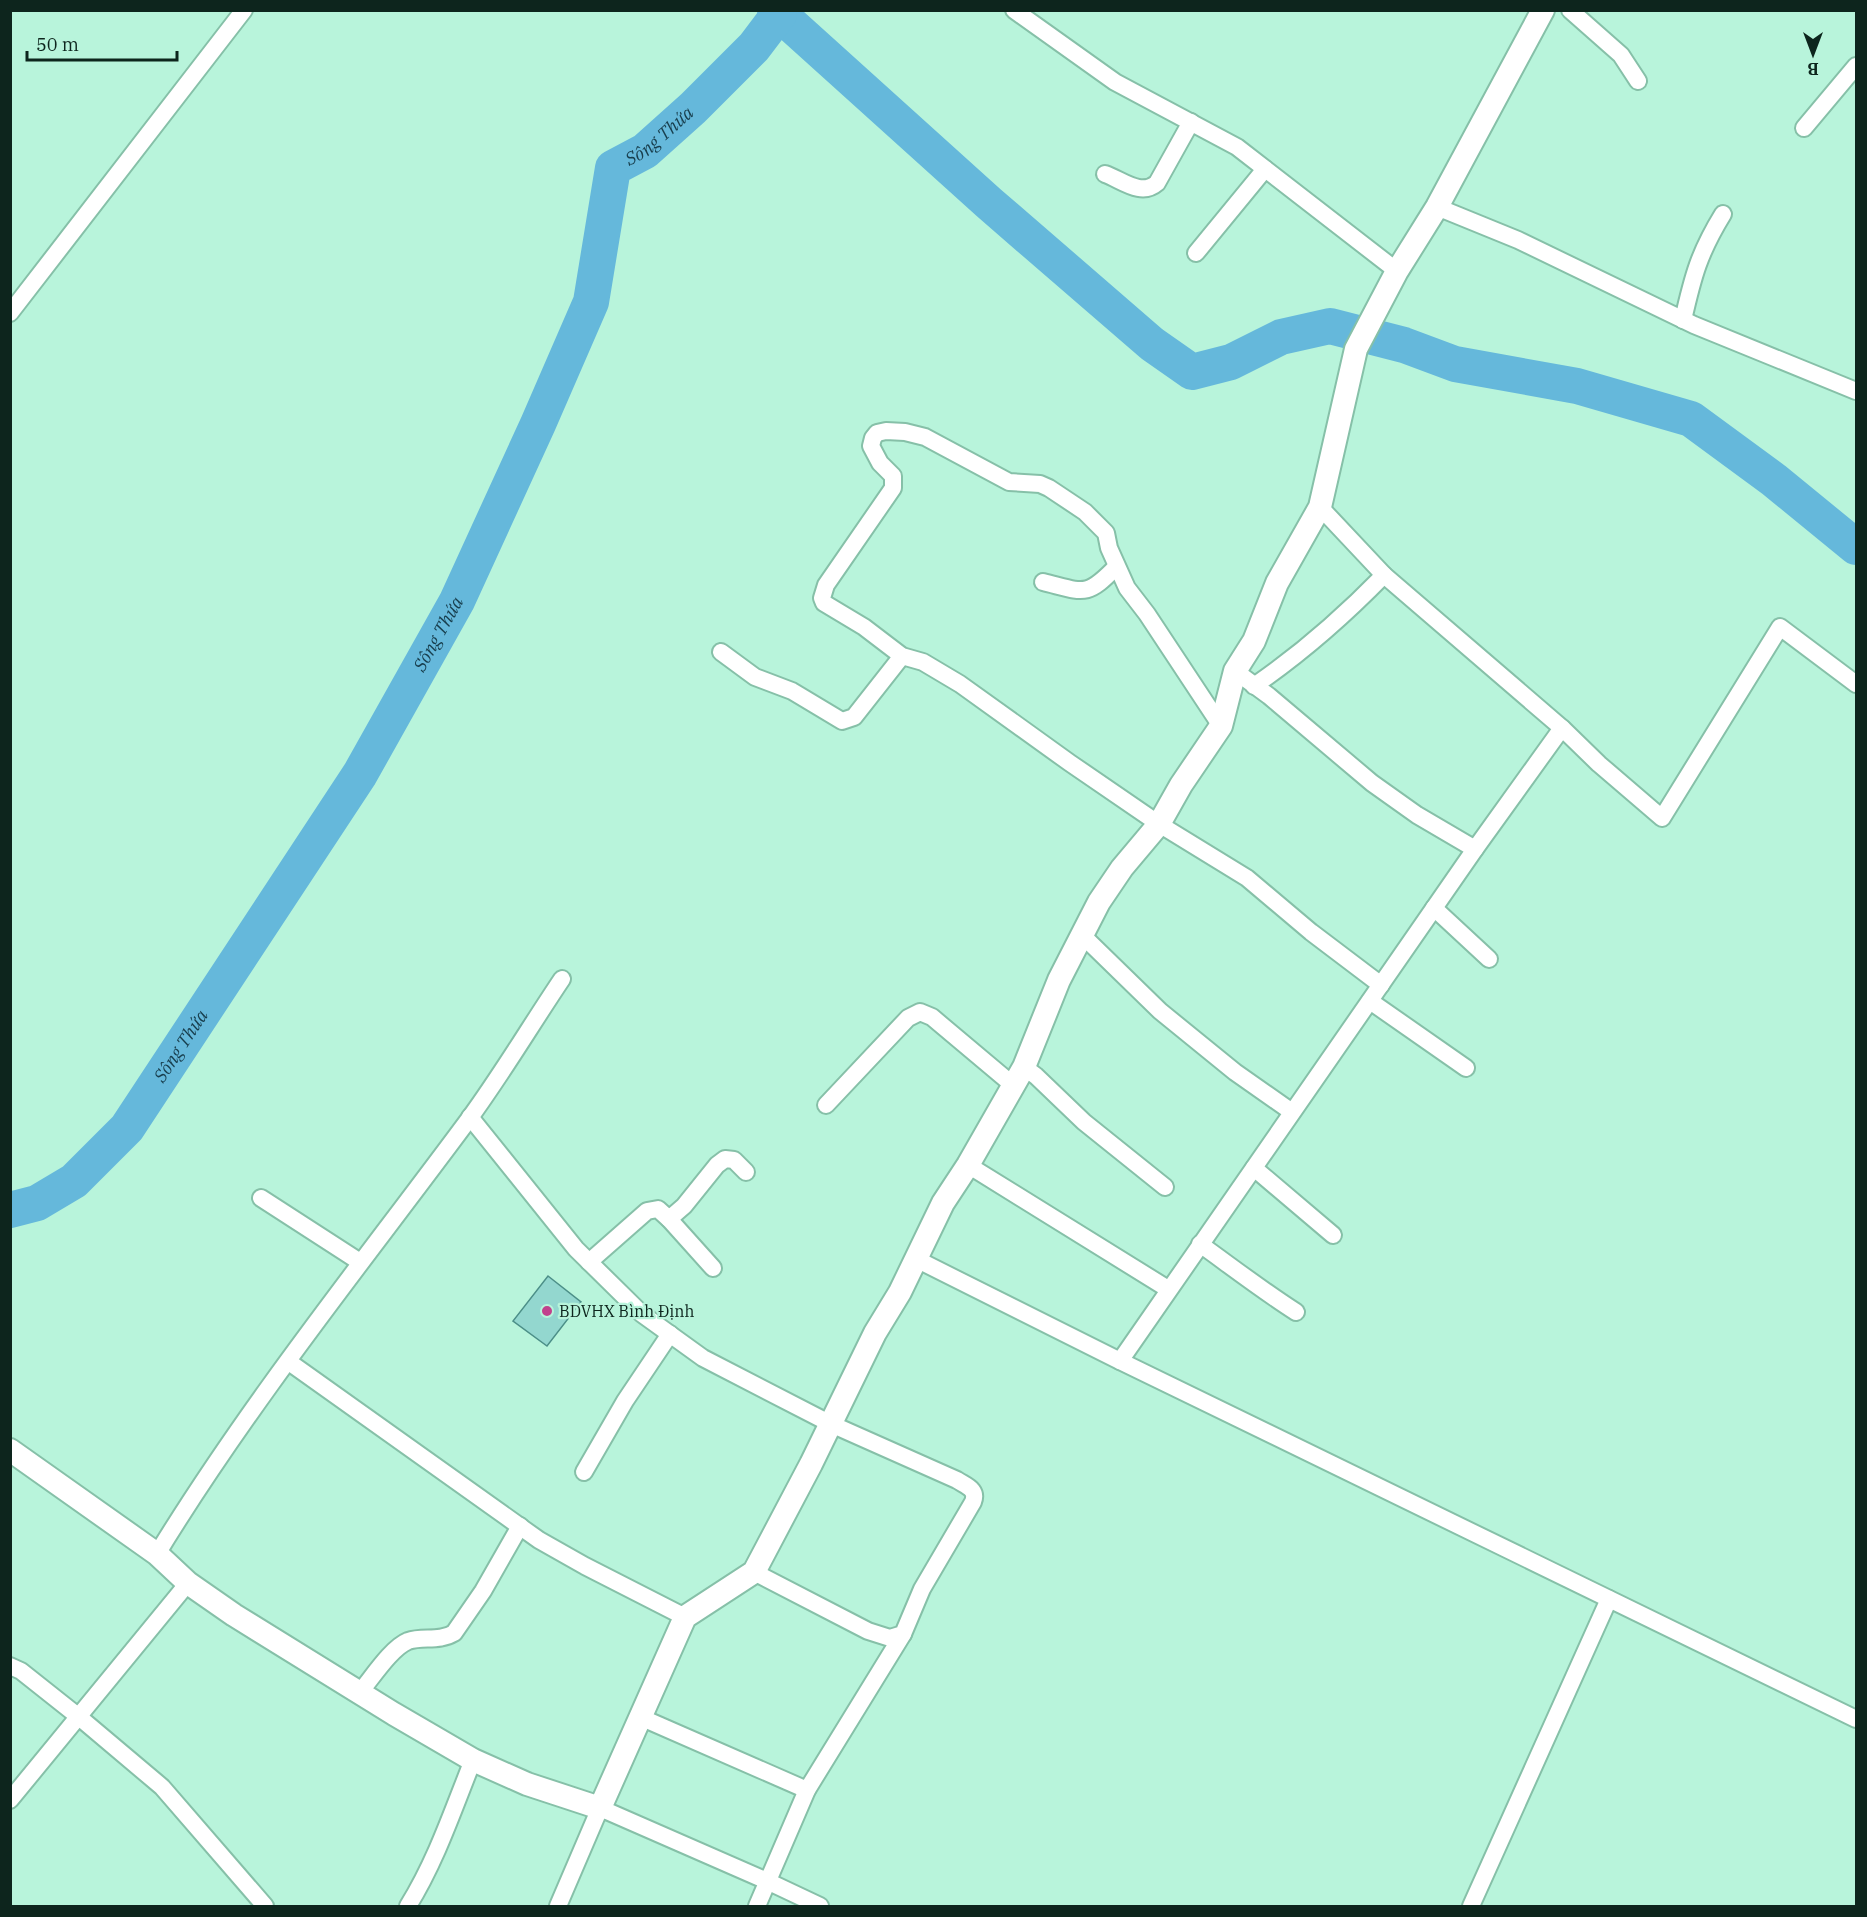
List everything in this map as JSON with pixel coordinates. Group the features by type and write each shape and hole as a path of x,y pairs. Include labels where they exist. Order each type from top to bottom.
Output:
{"street":[{"path":"10,313 244,10"},
{"path":"1014,10 1108,77 1237,147 1397,271"},
{"path":"558,1906 684,1617 754,1572 831,1424 875,1333 900,1292 943,1203 1018,1076 1059,980 1107,889 1159,824 1180,785 1221,726 1235,671 1254,641 1277,583 1320,507 1356,349 1397,271 1437,207 1543,10"},
{"path":"1570,10 1621,55 1638,81"},
{"path":"1804,128 1857,66"},
{"path":"1106,174 1138,189 1151,188 1157,183 1191,122"},
{"path":"1197,253 1265,169"},
{"path":"1437,207 1518,240 1683,320 1857,391"},
{"path":"1683,320 1700,254 1723,214"},
{"path":"1221,726 1147,614 1127,588 1116,567 1106,533 1085,512 1050,488 1040,484 1008,482 918,435 895,431 878,433 873,438 871,446 880,464 893,476 893,488 826,585 822,598 824,603 864,627 902,656 923,662 960,684 1159,824 1247,878 1311,932 1381,985"},
{"path":"1320,507 1384,575 1562,728 1662,819 1780,627 1857,684"},
{"path":"1043,582 1086,591 1100,583 1116,567"},
{"path":"1254,686 1322,636 1384,575"},
{"path":"721,652 754,677 792,691 842,721 854,717 902,656"},
{"path":"1235,671 1372,783 1417,815 1475,849"},
{"path":"1120,1361 1475,849 1562,728"},
{"path":"1434,908 1489,959"},
{"path":"1082,935 1160,1011 1244,1078 1292,1112"},
{"path":"157,1554 206,1479 360,1262 470,1117 562,979"},
{"path":"1370,1001 1466,1068"},
{"path":"826,1105 908,1018 920,1012 932,1017 1018,1076 1036,1076 1084,1122 1165,1187"},
{"path":"470,1117 589,1262 642,1314 703,1358 831,1424 957,1480 974,1491 974,1502 922,1589 903,1634 807,1790 756,1906"},
{"path":"669,1219 684,1206 717,1165 726,1159 734,1160 746,1172"},
{"path":"968,1164 1168,1289"},
{"path":"1254,1167 1333,1235"},
{"path":"261,1198 360,1262"},
{"path":"589,1262 647,1211 658,1209 713,1268"},
{"path":"1200,1244 1238,1270 1261,1290 1296,1312"},
{"path":"916,1259 1120,1361 1857,1719"},
{"path":"584,1472 625,1401 670,1334"},
{"path":"289,1362 520,1526 585,1566 684,1617"},
{"path":"10,1450 157,1554 188,1583 234,1616 473,1760 526,1784 600,1808 820,1906"},
{"path":"360,1692 398,1647 408,1641 447,1638 454,1634 483,1591 520,1526"},
{"path":"754,1572 868,1631 890,1638 903,1634"},
{"path":"10,1800 188,1583"},
{"path":"1471,1906 1609,1599"},
{"path":"10,1666 21,1671 79,1717 162,1787 265,1906"},
{"path":"640,1717 807,1790"},
{"path":"408,1906 435,1856 473,1760"}],"building":[{"name":"BDVHX Bình Định","path":"548,1276 581,1302 547,1346 513,1321"}],"waterway":[{"path":"775,10 989,203 1152,344 1192,372 1231,362 1281,337 1330,326 1404,345 1455,364 1577,386 1691,419 1774,480 1856,547"},
{"name":"Sông Thứa","path":"10,1210 37,1203 74,1181 127,1128 360,774 457,601 591,302 613,168 645,151 693,108 754,47 779,14"}],"place":[{"name":"BDVHX Bình Định","path":"547,1311"}]}
